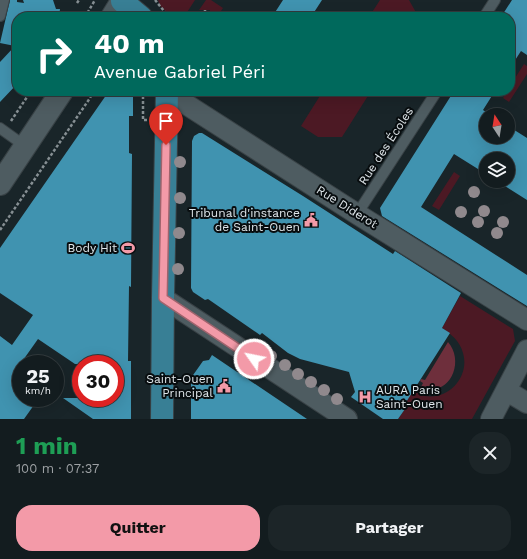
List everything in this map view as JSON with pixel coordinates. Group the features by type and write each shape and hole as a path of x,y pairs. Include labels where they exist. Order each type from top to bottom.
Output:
{"main road":[{"path":"119,6 131,12"},
{"path":"0,184 59,96"},
{"path":"162,419 167,96"}],"street":[{"name":"Rue Diderot","path":"173,96 357,214 527,320"},
{"path":"163,298 347,419"},
{"path":"491,419 507,391 527,350"},
{"path":"507,391 527,403"}],"lane":[{"path":"0,16 4,0"},
{"path":"487,12 495,0"},
{"name":"Rue des Écoles","path":"357,214 434,96"},
{"path":"0,128 25,146"}],"path":[{"path":"88,12 95,0"},
{"path":"155,0 164,12"},
{"path":"17,111 28,96"},
{"path":"0,230 91,96"},
{"path":"143,96 143,120"}],"shaded area":[{"path":"158,0 195,0 187,12 167,12 160,6"},
{"path":"206,0 211,0 223,8 220,12 199,10"},
{"path":"380,0 409,0 416,12 372,12"},
{"path":"524,64 527,66 527,74 515,93 515,78"},
{"path":"320,96 368,96 342,137 318,137 301,126"},
{"path":"504,96 513,96 509,102 503,98"},
{"path":"454,172 460,176 439,210 432,206"},
{"path":"460,296 513,329 515,341 472,419 398,419 405,409 399,405 409,386 421,395 434,396 449,390 456,385 460,378 464,362 462,349 455,338 442,328"},
{"path":"448,342 453,350 455,360 451,377 446,384 439,388 431,389 421,387 423,383 420,381 421,379 425,380"}],"building":[{"path":"10,0 17,0 17,2 24,3 23,0 53,0 56,9 60,9 60,12 12,12 12,45 0,43"},
{"path":"283,0 322,0 314,12 275,12"},
{"path":"512,0 527,0 527,55 521,51 515,60 515,12 504,12"},
{"path":"12,49 12,89 0,102 0,62"},
{"path":"106,96 133,96 133,116 129,116 129,153 132,154 131,287 129,286 128,361 131,361 131,419 93,419 76,407 124,407 124,355 72,355 72,362 64,355 62,355 38,339 27,355 12,355 12,407 33,407 24,419 0,419 0,336 12,345 33,315 0,293 0,248"},
{"path":"451,96 492,96 484,108 479,108 479,144 515,144 515,130 527,138 527,200 508,188 515,188 515,152 479,152 479,170 454,154 421,207 527,275 527,306 382,216 380,208"},
{"path":"202,133 393,254 395,251 461,293 442,328 450,333 403,407 405,409 398,419 383,419 351,397 355,392 349,372 300,359 288,353 262,333 260,335 208,299 205,300 193,292 191,288 192,141 194,136"},
{"name":"Saint-Ouen Principal","path":"212,355 307,419 191,419 191,378 203,361 209,360"},
{"path":"72,398 72,404 64,399"}],"place":[{"name":"Tribunal d'instance de Saint-Ouen","path":"311,220"},
{"name":"Body Hit","path":"128,248"},
{"name":"Saint-Ouen Principal","path":"224,386"},
{"name":"AURA Paris Saint-Ouen","path":"365,397"}],"route":[{"path":"166,145 163,298 254,359"}]}
